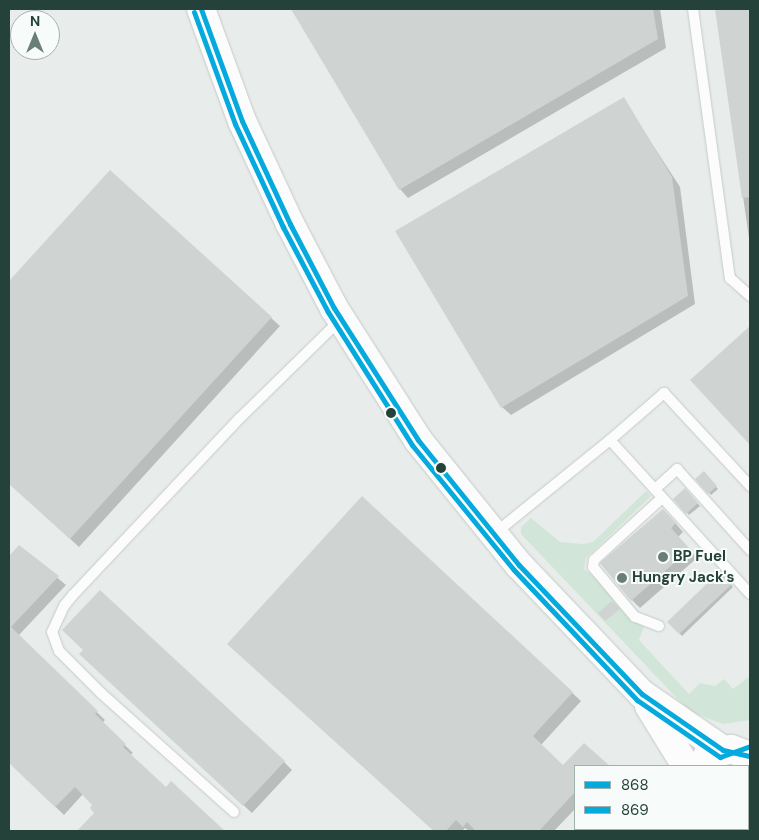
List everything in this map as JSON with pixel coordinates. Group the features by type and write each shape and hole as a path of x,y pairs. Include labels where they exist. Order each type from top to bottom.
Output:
{"street":[{"path":"201,9 242,121 290,224 341,319 418,440 493,534 642,694 685,765"},
{"path":"642,694 739,748"},
{"path":"699,765 709,755 739,748"}],"lane":[{"path":"692,9 730,278 750,296"},
{"path":"234,812 101,693 59,651 52,632 61,610 73,595 245,412 341,319"},
{"path":"493,534 610,440 664,393 750,486"},
{"path":"610,440 750,594"},
{"path":"654,489 677,469 750,550"},
{"path":"659,626 635,618 592,566 594,560 662,498"}],"green space":[{"path":"646,491 651,496 586,558 584,569 598,580 624,613 644,627 639,640 689,694 700,683 715,686 724,679 733,689 750,676 750,720 723,724 689,711 521,534 521,527 531,518 560,542 583,544 593,542"}],"building":[{"path":"291,9 653,9 658,39 399,190"},
{"path":"715,9 750,9 750,197 742,198"},
{"path":"624,97 672,177 688,296 501,408 395,231"},
{"path":"110,170 272,317 70,539 9,484 9,281"},
{"path":"750,326 750,445 690,380"},
{"path":"704,471 717,486 708,494 695,479"},
{"path":"685,488 698,503 686,514 673,499"},
{"path":"362,496 573,692 533,736 563,765 584,743 609,765 574,765 574,793 539,831 476,831 467,822 463,827 456,820 446,831 434,831 227,644"},
{"path":"663,509 676,523 671,528 690,549 631,601 600,563"},
{"path":"19,545 59,576 11,627 98,711 95,714 126,744 123,747 166,787 171,781 225,831 77,831 94,813 90,808 92,805 75,787 55,807 9,763 9,556"},
{"path":"720,571 732,584 679,634 667,622"},
{"path":"100,590 285,761 243,806 79,654 83,650 62,630"},
{"path":"612,601 620,609 605,621 598,613"}],"transit line":[{"name":"868","path":"201,9 242,121 290,224 334,308 418,440 519,565 642,694 723,750 750,756"},
{"name":"869","path":"194,12 235,124 283,227 328,312 412,445 514,570 637,700 720,757 750,746"}],"place":[{"name":"BP Fuel","path":"663,557"},
{"name":"Hungry Jack's","path":"622,578"}]}
